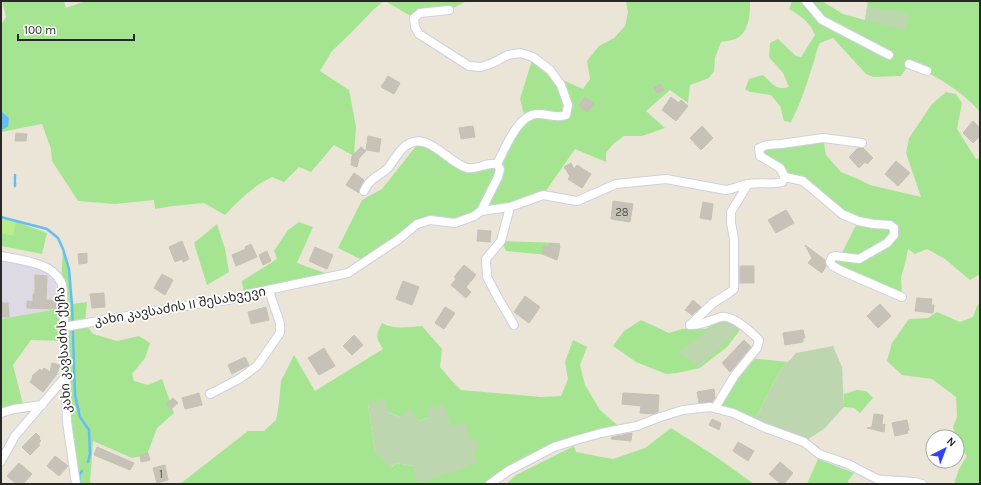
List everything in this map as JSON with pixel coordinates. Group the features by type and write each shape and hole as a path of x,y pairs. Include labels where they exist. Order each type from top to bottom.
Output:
{"street":[{"path":"806,1 822,20 889,55"},
{"path":"449,10 420,13 414,18 415,27 419,34 446,53 469,66 482,68 508,55 520,53 533,57 550,70 556,77 561,85 568,105 566,115 560,117 537,114 530,115 522,121 497,164"},
{"path":"909,64 927,71"},
{"path":"862,143 823,138 767,145 759,148 760,156 780,168 784,177 803,181 842,214 858,221 890,225 894,228 894,236 859,259 835,256 832,257 830,262 833,266 842,271 902,296"},
{"path":"364,191 370,181 387,169 402,149 410,143 420,141 430,144 455,162 468,168 477,168 491,163 497,164"},
{"path":"481,211 498,177 500,169 497,164"},
{"name":"კახი კავსაძის II შესახვევი","path":"66,326 202,303 230,300 244,295 269,291 348,273 393,244 417,224 430,220 454,223 474,216 481,211 510,207 543,195 577,201 616,184 642,180 666,179 726,190 748,184 774,184 782,182 784,177"},
{"path":"715,408 735,375 757,348 759,340 740,322 723,317 698,326 690,325 713,303 734,289 734,239 731,223 731,212 748,184"},
{"path":"510,207 501,241 486,260 488,277 514,325"},
{"name":"კახი კავსაძის ქუჩა","path":"1,256 41,265 52,271 61,282 66,326 67,422 76,484"},
{"path":"210,394 240,379 257,366 280,333 280,323 269,291"},
{"path":"1,461 10,443 66,376"},
{"path":"1,413 14,409 42,405"},
{"path":"490,484 508,470 554,448 576,440 601,433 637,426 683,410 702,407 715,408 733,413 763,427 804,442 819,454 848,464 877,479 922,484"}],"shaded area":[{"path":"1,256 52,271 61,282 63,308 1,319"}],"green space":[{"path":"2,1 64,1 66,8 85,1 384,1 332,51 320,71 349,90 356,127 354,156 334,145 311,172 299,167 284,182 272,177 252,189 225,215 204,203 155,209 154,200 115,204 78,201 52,161 51,149 42,124 1,132 1,25 6,17"},
{"path":"385,1 467,1 449,10 414,18"},
{"path":"626,1 750,1 747,25 743,34 735,39 721,42 715,58 714,71 709,78 690,85 688,103 670,90 646,111 665,128 642,136 624,136 613,144 606,153 606,162 575,149 543,195 481,211 455,223 430,220 366,262 338,248 362,200 382,189 420,141 468,168 497,164 525,119 520,99 533,57 556,77 583,89 590,79 587,61 599,46 614,38 625,26 628,12"},
{"path":"792,1 822,1 843,14 865,20 868,1 980,1 980,112 956,90 928,73 909,64 901,76 873,77 866,74 833,38 820,43 804,93 795,115 791,122 784,121 780,106 771,95 750,92 745,89 749,79 763,75 777,87 789,87 783,73 769,57 770,43 778,39 796,56 801,57 815,35 811,26 805,20 789,9"},
{"path":"867,7 909,14 905,30 865,20"},
{"path":"946,92 956,94 962,103 957,129 976,159 980,158 980,274 970,280 945,259 927,249 915,254 908,249 901,278 902,297 830,262 840,257 858,221 803,181 785,177 759,148 823,138 826,155 841,172 870,185 921,197 906,153 909,138 932,104"},
{"path":"1,218 47,233 42,254 1,246"},
{"path":"1,219 16,222 13,236 1,233"},
{"path":"299,222 313,227 297,263 333,276 244,295 242,281 277,259 274,251 288,230"},
{"path":"217,224 225,249 229,272 207,285 194,243"},
{"path":"501,241 560,243 559,256 506,251"},
{"path":"63,249 69,269 72,304 87,302 85,323 93,334 117,341 139,336 150,343 145,358 132,374 134,381 148,385 162,379 174,413 157,428 147,455 132,458 93,441 90,484 76,484 65,341 31,340 13,365 24,408 4,412 1,403 1,319 63,308 61,282"},
{"path":"980,303 980,484 954,484 959,469 965,469 965,459 967,456 965,454 965,429 954,429 953,427 957,417 956,397 932,379 902,375 887,361 892,343 909,319 928,318 937,312 960,322 973,317 977,306"},
{"path":"721,319 740,330 727,347 700,368 666,374 636,362 613,346 624,331 641,320 669,333 682,329 706,329"},
{"path":"723,319 740,328 699,367 679,352"},
{"path":"382,323 392,327 422,326 442,349 440,367 461,390 541,397 561,396 568,379 565,362 573,340 587,347 580,365 585,385 600,410 622,429 576,440 490,484 180,484 248,431 264,431 276,420 281,381 294,355 315,391 383,349 377,336","holes":["368,404 400,417 419,421 429,417 451,426 470,439 466,468 413,466 396,463 392,467 375,452"]},
{"path":"833,346 842,367 844,407 824,429 804,442 753,423 779,372 796,353"},
{"path":"750,358 788,362 779,372 753,423 715,408"},
{"path":"857,390 866,391 873,398 860,413 854,408 844,407 844,394"},
{"path":"384,398 389,413 400,417 410,408 419,421 429,417 428,409 444,404 451,426 466,423 470,439 477,439 478,449 474,450 477,463 466,466 466,468 418,483 413,466 396,463 391,467 375,452 368,404"},
{"path":"671,428 715,456 754,484 506,484 516,475 574,446 576,452 613,459 645,448"},
{"path":"818,459 854,473 848,481 849,484 807,484"}],"water":[{"path":"1,111 9,118 8,127 1,130"}],"building":[{"path":"388,76 400,83 394,94 381,87"},
{"path":"660,84 664,90 657,93 654,88"},
{"path":"585,97 594,104 587,112 579,105"},
{"path":"671,97 679,103 681,100 688,106 676,121 662,110"},
{"path":"973,121 980,128 980,136 973,143 963,133"},
{"path":"473,126 475,137 461,139 459,128"},
{"path":"702,126 713,138 701,150 690,138"},
{"path":"16,133 27,134 26,141 15,141"},
{"path":"368,136 381,139 379,152 366,150"},
{"path":"361,147 366,151 359,158 357,167 351,165 352,156"},
{"path":"858,148 863,148 873,158 867,164 865,162 859,168 849,157"},
{"path":"896,161 910,173 898,186 885,174"},
{"path":"571,163 574,169 577,165 591,174 582,188 568,179 570,176 564,167"},
{"path":"354,173 364,180 359,189 359,193 346,185"},
{"path":"613,201 633,204 630,222 611,219"},
{"path":"703,202 713,204 711,220 700,218"},
{"path":"786,210 794,223 776,233 768,220"},
{"path":"478,230 491,231 490,242 477,241"},
{"path":"182,241 189,259 183,262 182,259 175,262 169,247"},
{"path":"550,243 560,246 557,260 542,254 544,246 548,247"},
{"path":"251,244 257,257 236,266 232,255 246,249 245,247"},
{"path":"805,245 825,260 826,266 822,273 808,263 812,258"},
{"path":"315,247 333,255 327,269 309,261"},
{"path":"267,251 271,261 263,265 259,255"},
{"path":"87,253 87,263 79,264 78,254"},
{"path":"464,265 476,275 466,287 471,292 466,298 451,285 456,279 454,277"},
{"path":"740,266 754,266 754,283 740,283"},
{"path":"162,274 173,280 165,295 154,288"},
{"path":"35,275 47,276 46,300 56,301 56,309 27,308 27,301 33,302 33,294 35,294"},
{"path":"403,281 419,287 412,305 396,299"},
{"path":"104,293 105,307 92,308 90,294"},
{"path":"525,296 540,307 529,323 514,312"},
{"path":"917,298 932,299 931,305 934,305 933,313 915,311"},
{"path":"693,300 701,307 692,315 685,310"},
{"path":"1,303 8,303 9,317 1,317"},
{"path":"880,304 891,316 878,328 867,316"},
{"path":"266,307 269,320 251,324 248,312"},
{"path":"445,307 455,313 444,329 435,323"},
{"path":"803,330 805,338 803,338 803,342 785,345 783,333"},
{"path":"354,335 363,345 352,355 343,346"},
{"path":"744,340 751,347 730,372 722,363"},
{"path":"324,348 335,366 319,375 308,358"},
{"path":"245,357 249,365 232,374 228,365"},
{"path":"52,363 60,365 57,374 43,392 30,382 33,377 32,376 40,369 42,371 44,368 50,372"},
{"path":"714,389 715,398 712,402 699,403 697,392"},
{"path":"199,393 202,405 185,409 182,398"},
{"path":"623,393 659,395 658,412 653,414 640,413 641,406 622,404"},
{"path":"173,398 178,403 171,409 166,404"},
{"path":"874,414 883,415 882,425 885,424 884,432 867,428 872,427"},
{"path":"712,419 721,423 719,430 709,425"},
{"path":"907,420 909,430 907,431 908,433 895,436 892,423"},
{"path":"36,433 40,437 39,439 41,441 38,444 40,445 30,455 22,447"},
{"path":"632,433 631,441 611,439 612,437"},
{"path":"738,442 754,451 748,461 733,451"},
{"path":"97,447 134,463 130,470 94,455"},
{"path":"148,453 150,460 141,462 140,455"},
{"path":"55,456 68,466 59,476 47,466"},
{"path":"780,462 793,473 784,484 781,484 769,474"},
{"path":"19,463 32,474 23,484 16,484 7,476"},
{"path":"165,465 168,480 157,483 153,468"}],"waterway":[{"path":"15,175 15,180"},
{"path":"1,217 47,229 58,238 63,249 69,269 72,305 75,395 80,417 89,430 90,454 88,462"},
{"path":"80,484 79,475 82,471"}]}
